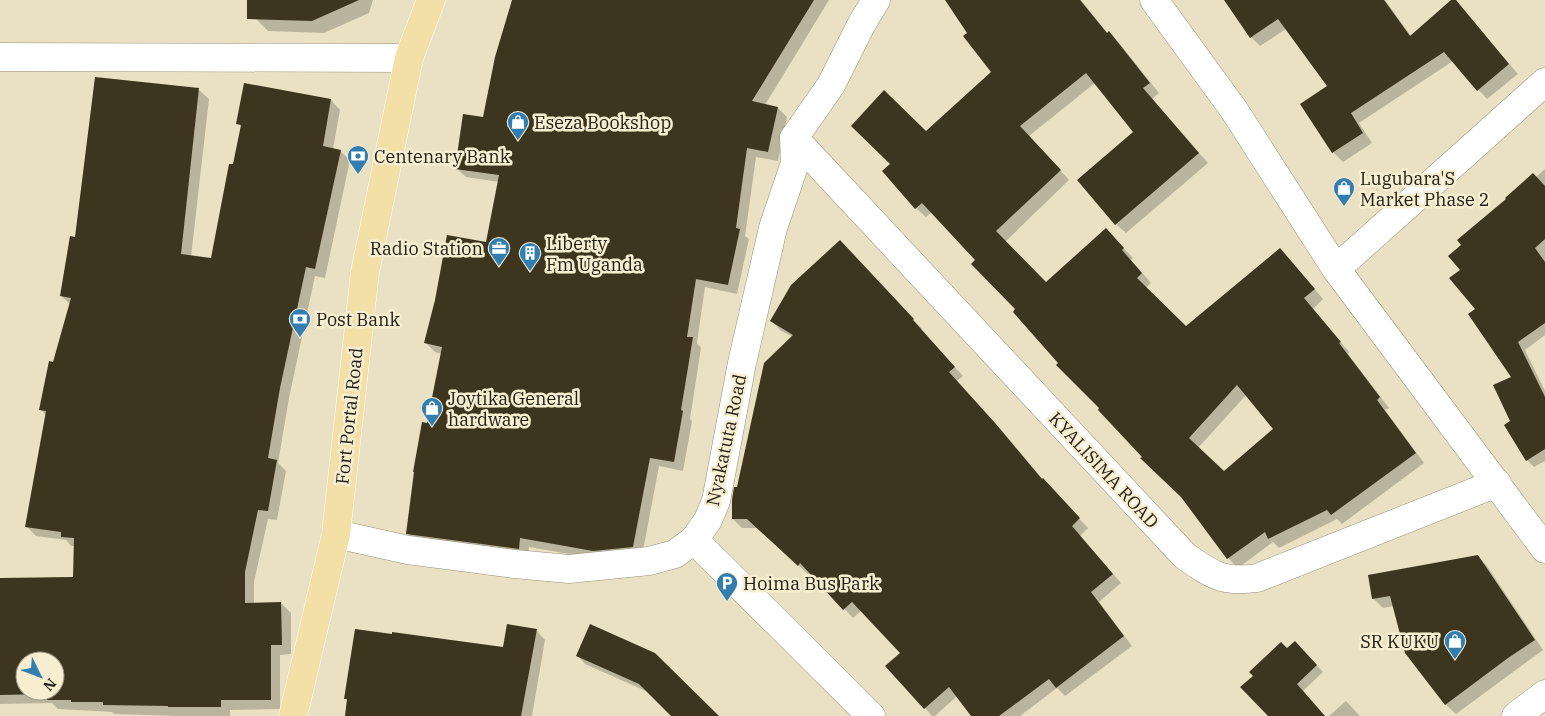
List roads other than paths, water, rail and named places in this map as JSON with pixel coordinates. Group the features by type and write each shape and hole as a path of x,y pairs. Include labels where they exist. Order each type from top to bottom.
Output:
{"main road":[{"name":"Fort Portal Road","path":"293,716 336,534 365,272 409,58 430,0"}],"street":[{"path":"794,138 831,85 861,25 876,0"},
{"path":"1154,0 1234,110 1336,269 1545,549"},
{"path":"0,57 409,58"},
{"path":"1336,269 1545,82"},
{"name":"KYALISIMA ROAD","path":"794,138 1185,556 1204,570 1226,580 1257,578 1497,483"},
{"name":"Nyakatuta Road","path":"336,534 408,550 515,564 569,568 649,560 675,554 694,540 708,520 716,501 742,363 772,228 795,163 794,138"},
{"path":"694,540 871,716"},
{"path":"1516,716 1545,694"}],"place":[{"name":"Eseza Bookshop","path":"518,141"},
{"name":"Centenary Bank","path":"358,175"},
{"name":"Lugubara'S Market Phase 2","path":"1344,207"},
{"name":"Radio Station","path":"499,267"},
{"name":"Liberty Fm Uganda","path":"530,272"},
{"name":"Post Bank","path":"300,338"},
{"name":"Joytika General hardware","path":"432,427"},
{"name":"Hoima Bus Park","path":"727,602"},
{"name":"SR KUKU","path":"1455,660"}]}
